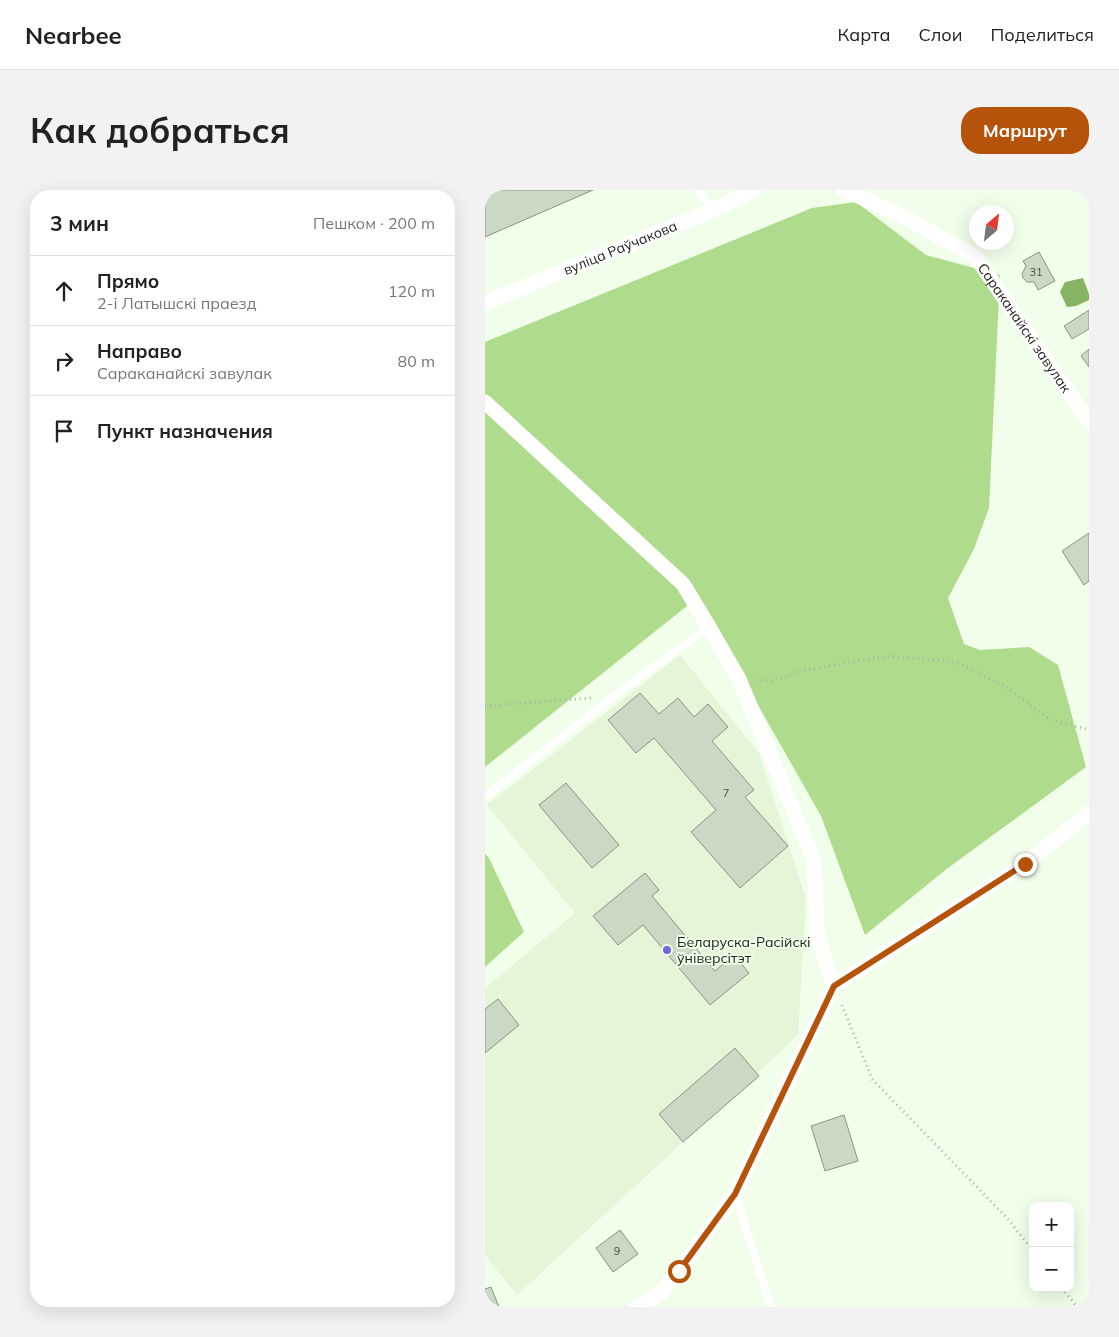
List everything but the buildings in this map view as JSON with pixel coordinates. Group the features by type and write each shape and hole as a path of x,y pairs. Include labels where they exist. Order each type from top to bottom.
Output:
{"street":[{"name":"вуліца Раўчакова","path":"485,303 713,210 754,190"},
{"name":"Сараканайскі завулак","path":"844,190 901,215 976,257 1089,422"},
{"path":"485,402 683,584 709,627 739,679 814,860 817,933 834,986"},
{"path":"637,1307 661,1293 735,1194 834,986 1025,864 1089,813"}],"lane":[{"path":"698,190 713,210"},
{"path":"486,796 614,696 709,627"},
{"path":"735,1194 771,1307"}],"path":[{"path":"739,679 773,681 797,672 886,656 942,660 961,664 1004,686 1049,719 1089,730"},
{"path":"485,706 614,696"},
{"path":"834,986 872,1079 1007,1218 1029,1247"},
{"path":"1065,1292 1077,1307"}],"shaded area":[{"path":"856,202 926,255 1000,275 989,508 974,549 948,598 964,644 980,650 1029,647 1058,665 1086,767 948,868 865,935 821,816 697,598 485,767 485,342 812,208"},
{"path":"1083,278 1089,294 1089,300 1076,306 1067,307 1060,292 1065,282"},
{"name":"Беларуска-Расійскі ўніверсітэт","path":"680,655 759,753 806,899 798,1034 517,1295 485,1255 485,988 575,913 487,805"},
{"path":"485,854 489,858 524,932 485,967"}],"place":[{"name":"Беларуска-Расійскі ўніверсітэт","path":"667,950"}],"route":[{"path":"679,1271 735,1194 834,986 1025,864"}]}
